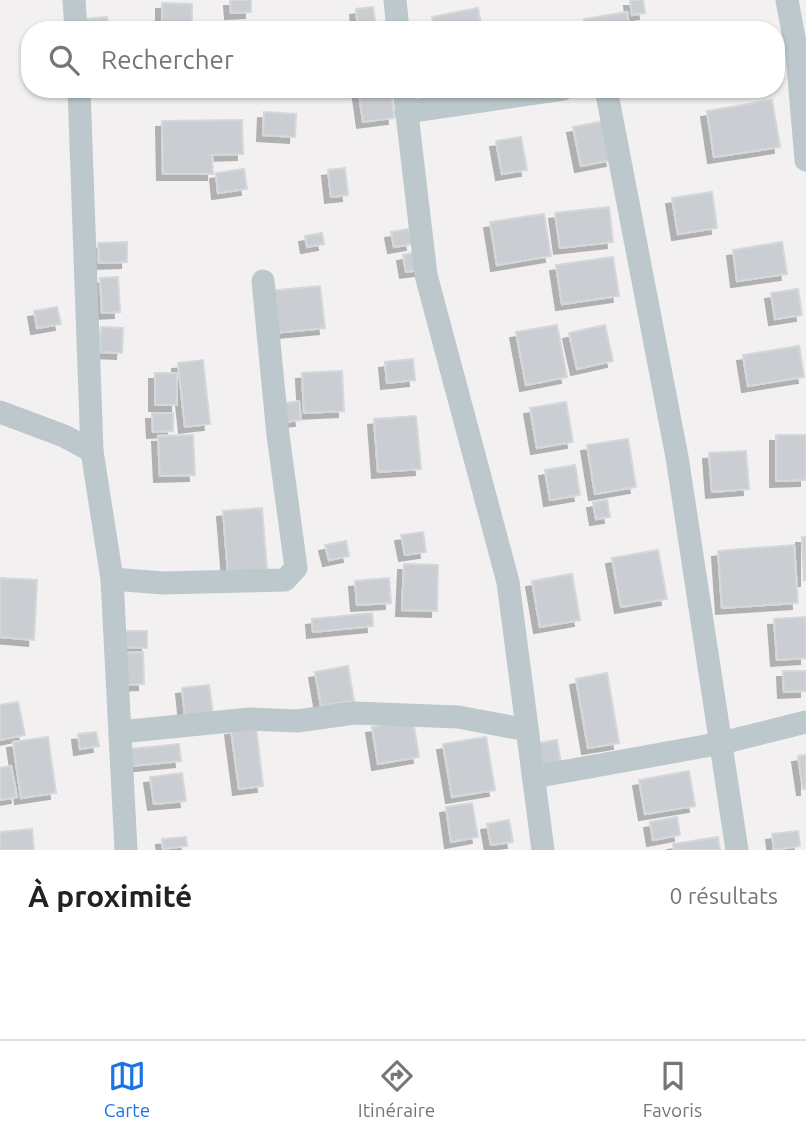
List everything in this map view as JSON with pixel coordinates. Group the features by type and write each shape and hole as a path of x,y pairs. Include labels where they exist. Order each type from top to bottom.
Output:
{"street":[{"path":"74,0 75,21"},
{"path":"394,0 397,21"},
{"path":"787,0 806,160"},
{"path":"79,98 92,451 112,579 126,850"},
{"path":"405,98 426,275 508,582 543,850"},
{"path":"406,112 502,98"},
{"path":"608,98 677,457 737,850"},
{"path":"112,579 163,583 285,580 296,568 278,435 263,281"},
{"path":"0,412 64,436 92,451"},
{"path":"120,733 250,719 297,721 354,713 458,717 527,730"},
{"path":"534,777 722,743 806,722"}],"building":[{"path":"230,0 251,0 251,12 231,13"},
{"path":"630,0 643,0 645,13 632,15"},
{"path":"162,3 192,4 192,21 162,21"},
{"path":"373,7 375,21 357,21 356,9"},
{"path":"478,8 480,21 433,21 432,17"},
{"path":"627,12 628,21 584,21"},
{"path":"107,17 108,21 84,21"},
{"path":"360,98 392,98 394,118 363,122"},
{"path":"772,100 780,147 714,157 707,111"},
{"path":"264,112 296,114 295,137 263,135"},
{"path":"242,120 243,154 212,155 213,174 163,174 162,121"},
{"path":"604,121 612,160 581,166 573,127"},
{"path":"521,137 527,170 502,174 496,141"},
{"path":"345,168 348,195 331,197 328,170"},
{"path":"244,169 247,189 218,193 216,173"},
{"path":"712,192 717,228 678,234 672,198"},
{"path":"609,207 613,242 560,248 555,213"},
{"path":"544,214 551,256 497,265 490,222"},
{"path":"409,229 412,244 394,247 391,232"},
{"path":"322,233 324,244 307,247 305,236"},
{"path":"127,242 127,262 99,263 98,243"},
{"path":"782,242 787,274 737,281 733,250"},
{"path":"418,252 421,270 406,272 403,255"},
{"path":"613,257 619,296 562,304 556,265"},
{"path":"118,277 120,312 102,313 100,278"},
{"path":"320,286 325,328 274,333 269,291"},
{"path":"798,289 802,315 775,319 771,293"},
{"path":"57,307 61,324 37,328 34,311"},
{"path":"557,325 567,377 526,385 516,332"},
{"path":"605,325 613,361 577,369 569,333"},
{"path":"101,327 123,328 122,353 100,352"},
{"path":"799,346 804,377 748,386 743,355"},
{"path":"413,359 415,380 387,383 385,362"},
{"path":"203,360 210,424 185,427 178,363"},
{"path":"342,371 344,411 304,413 302,373"},
{"path":"155,373 177,373 177,405 155,405"},
{"path":"299,401 301,420 285,422 283,403"},
{"path":"566,402 573,442 537,448 530,408"},
{"path":"152,413 173,413 173,431 153,432"},
{"path":"416,416 421,469 378,472 374,419"},
{"path":"193,435 195,475 160,476 158,436"},
{"path":"776,435 806,435 806,480 776,481"},
{"path":"628,439 636,487 595,494 587,445"},
{"path":"746,451 749,489 712,492 709,453"},
{"path":"575,465 580,495 550,500 545,470"},
{"path":"607,500 610,517 596,519 593,502"},
{"path":"262,508 267,570 228,573 223,511"},
{"path":"423,532 426,552 405,555 401,535"},
{"path":"802,537 806,537 806,580 804,580"},
{"path":"346,541 349,556 329,560 325,545"},
{"path":"794,545 798,603 722,608 718,551"},
{"path":"658,550 667,599 621,607 612,558"},
{"path":"404,564 438,565 437,611 402,610"},
{"path":"572,574 580,620 540,627 532,581"},
{"path":"0,578 37,580 34,640 0,637"},
{"path":"389,578 391,603 357,605 355,581"},
{"path":"372,613 373,626 313,632 312,619"},
{"path":"806,617 806,658 777,660 774,619"},
{"path":"121,631 147,631 147,648 121,647"},
{"path":"143,652 144,684 120,685 118,653"},
{"path":"348,666 354,701 321,706 315,672"},
{"path":"783,671 806,671 806,691 784,692"},
{"path":"607,673 619,743 588,748 576,679"},
{"path":"209,685 213,714 185,717 182,688"},
{"path":"18,702 25,735 0,740 0,705"},
{"path":"413,720 419,757 378,764 372,727"},
{"path":"256,726 263,786 239,789 231,729"},
{"path":"96,732 99,746 80,749 78,734"},
{"path":"48,737 56,793 21,798 13,742"},
{"path":"486,737 495,790 452,797 443,744"},
{"path":"557,740 562,770 544,773 539,743"},
{"path":"179,744 181,761 132,766 130,749"},
{"path":"806,755 806,789 803,789 798,756"},
{"path":"11,766 17,797 0,800 0,768"},
{"path":"689,771 695,806 645,814 639,780"},
{"path":"182,773 186,801 154,804 150,777"},
{"path":"472,803 478,837 451,842 446,807"},
{"path":"677,817 680,835 653,840 650,822"},
{"path":"509,820 513,842 491,845 487,824"},
{"path":"32,829 34,850 0,850 0,832"},
{"path":"798,831 800,846 774,850 772,834"},
{"path":"186,837 187,846 163,849 162,839"},
{"path":"718,837 720,850 674,850 673,844"}]}
